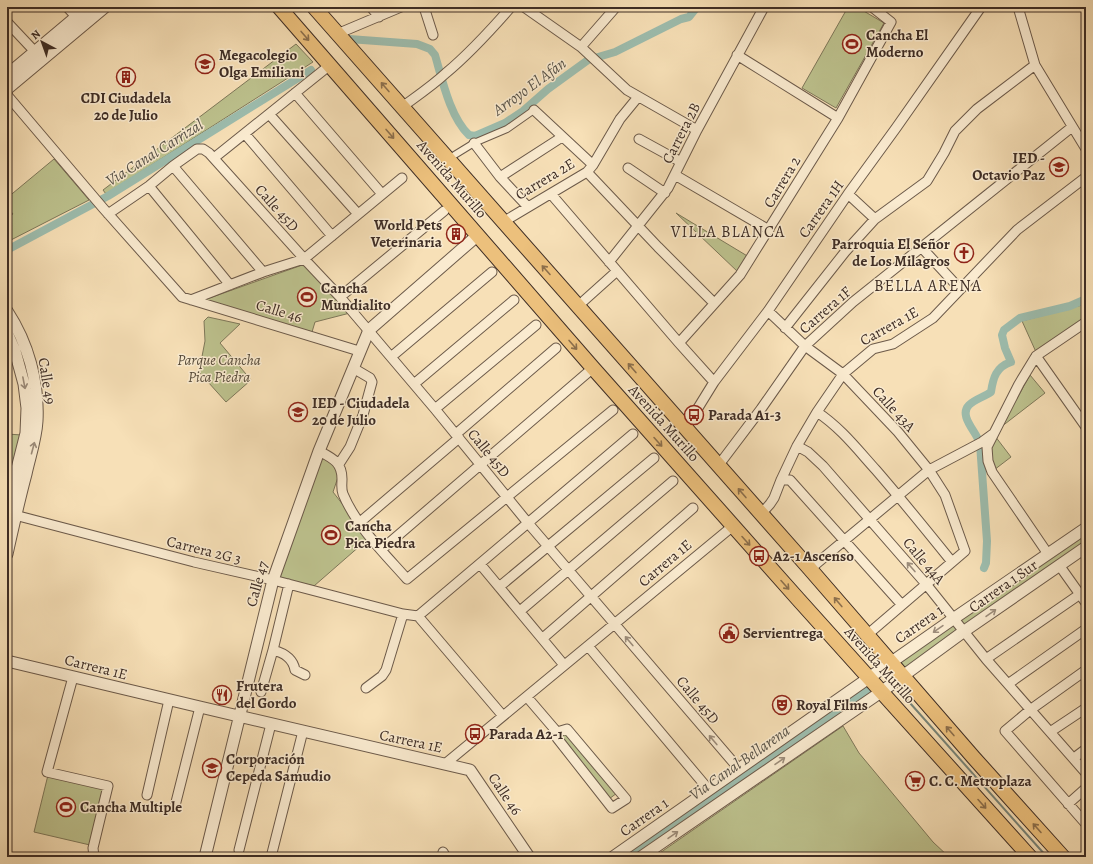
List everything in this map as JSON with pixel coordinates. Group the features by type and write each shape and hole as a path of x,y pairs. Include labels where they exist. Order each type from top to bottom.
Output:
{"main road":[{"name":"Avenida Murillo","path":"279,7 593,368 1030,857"},
{"name":"Avenida Murillo","path":"314,7 810,569 866,636 1063,857"}],"street":[{"path":"67,7 80,21"},
{"path":"80,21 88,7"},
{"path":"7,89 39,56 80,21 105,7"},
{"path":"371,7 379,16"},
{"path":"337,34 401,7"},
{"path":"424,7 433,35"},
{"path":"402,107 446,74 484,38 511,7"},
{"path":"524,7 584,50 614,79 638,97 697,130"},
{"path":"584,50 616,7"},
{"name":"Carrera 2B","path":"609,262 665,192 764,7"},
{"name":"Carrera 2","path":"679,343 740,275 838,118 891,22 872,7"},
{"name":"Carrera 1H","path":"685,429 714,382 768,311 848,194 981,7"},
{"path":"1018,7 1035,65 1072,127 1084,144"},
{"path":"7,22 39,56"},
{"path":"737,55 838,118"},
{"path":"7,75 39,56"},
{"path":"106,211 148,186 172,166 197,149 203,149 214,158 330,65"},
{"name":"Carrera 1F","path":"785,328 845,252 875,219 927,181 955,131 977,109 1035,65"},
{"path":"295,93 382,194"},
{"name":"Calle 46","path":"7,95 182,297 359,351"},
{"name":"Carrera 2E","path":"503,222 551,194 590,168 620,119 638,97"},
{"path":"448,159 474,143 507,129 534,110 562,137 590,168 638,226 714,303"},
{"path":"269,114 358,214"},
{"name":"Carrera 1F","path":"718,466 761,409 804,346 853,302 1072,127"},
{"path":"245,134 332,236"},
{"path":"500,177 562,137"},
{"path":"639,139 681,162"},
{"path":"474,143 500,177 528,207"},
{"name":"Calle 45D","path":"214,158 340,297 435,409 528,523 739,769"},
{"path":"172,166 263,272"},
{"path":"628,168 665,192"},
{"path":"675,175 769,230"},
{"name":"Carrera 1E","path":"761,514 774,498 797,446 817,412 843,374 872,349 893,344 933,318 1018,230 1086,177"},
{"path":"191,300 263,272 304,259 402,178"},
{"path":"148,186 230,284"},
{"path":"551,194 714,382"},
{"path":"848,194 875,219"},
{"path":"340,297 444,211"},
{"path":"368,330 478,235"},
{"path":"922,248 960,289"},
{"path":"578,306 617,271"},
{"path":"391,357 492,272"},
{"path":"414,384 514,300"},
{"name":"Calle 49","path":"7,311 26,346 36,388 37,420 35,443 16,471"},
{"name":"Calle 43A","path":"768,311 804,346 843,374 898,432 928,470 944,495 965,551 952,562"},
{"path":"1048,554 992,472 988,461 987,447 1019,384 1036,356 1086,322"},
{"path":"435,409 536,325"},
{"name":"Calle 47","path":"205,857 272,580 319,451 368,330"},
{"name":"Calle 49","path":"7,333 16,351 23,377 27,408 26,432 16,471 10,512 7,554"},
{"path":"359,523 556,348"},
{"path":"1036,356 1086,427"},
{"path":"339,464 350,447 363,415 372,382 370,378 353,368"},
{"path":"382,550 593,368"},
{"path":"319,451 333,458 339,464 342,476 342,491 359,523 407,579 613,410"},
{"path":"817,412 838,428 898,496 952,562 866,636"},
{"path":"810,569 928,470 995,433"},
{"path":"503,716 418,616 632,434"},
{"name":"Calle 44A","path":"797,446 808,452 823,466 870,519 926,584 986,659 1086,773"},
{"path":"500,587 654,458"},
{"path":"781,480 790,480 902,605"},
{"path":"520,611 673,481"},
{"path":"543,638 693,508"},
{"name":"Carrera 2G 3","path":"10,512 194,562 289,584 403,614 418,616"},
{"name":"Carrera 1E","path":"7,661 200,708 445,764 733,526"},
{"name":"Carrera 1","path":"613,857 953,619 1086,528"},
{"name":"Carrera 1 Sur","path":"642,857 881,692 1086,547"},
{"path":"480,564 564,665"},
{"path":"1059,565 1083,592 1086,603"},
{"path":"261,692 289,584"},
{"path":"986,659 1083,592"},
{"path":"366,688 382,676 386,670 403,614"},
{"path":"1008,684 1086,629"},
{"path":"588,646 709,790"},
{"path":"273,650 283,653 294,664 295,670 304,675"},
{"path":"1086,670 1030,710 1005,731 1086,824"},
{"path":"73,677 47,772 108,786 92,848 94,857"},
{"path":"527,697 557,732 557,738 612,808 626,799 567,729 557,732"},
{"path":"147,795 169,700"},
{"path":"176,802 200,708"},
{"path":"1050,732 1086,708"},
{"path":"239,850 271,724"},
{"path":"271,857 303,731"},
{"path":"1074,758 1086,749"},
{"name":"Calle 46","path":"445,764 470,770 529,857"},
{"path":"1068,804 1086,788"}],"green space":[{"path":"848,7 857,7 884,23 836,108 802,88"},
{"path":"296,44 313,62 106,194 103,190"},
{"path":"54,159 89,200 7,242 7,218 13,214 7,207 7,198"},
{"path":"676,213 749,257 738,272"},
{"path":"305,264 350,313 315,322 312,332 204,300"},
{"path":"1086,304 1086,317 1036,352 1022,321"},
{"name":"Parque Cancha Pica Piedra","path":"208,317 240,324 220,343 251,380 226,402 199,372 205,341 204,321"},
{"path":"1030,375 1045,393 1001,427"},
{"path":"7,434 22,435 15,469 7,467"},
{"path":"995,436 1011,457 994,470 989,448"},
{"path":"326,458 330,460 339,474 333,492 369,538 314,586 277,577 321,460"},
{"path":"1086,533 1086,542 904,669 899,663"},
{"path":"843,726 859,753 933,842 949,857 654,857"},
{"path":"565,732 617,793 609,799 560,737"},
{"path":"48,775 104,788 90,845 34,832"}],"waterway":[{"name":"Arroyo El Afán","path":"349,39 417,44 430,49 435,55 444,86 457,118 469,135 475,136 505,123 523,111 548,89 588,60 615,52 681,19 689,17 697,7"},
{"name":"Via Canal Carrizal","path":"7,250 108,196 311,70"},
{"name":"Via Canal Bellarena","path":"984,568 986,563 987,541 980,444 969,424 966,409 971,403 991,392 996,374 1002,367 1011,362 1005,348 1002,335 1004,330 1020,318 1070,306 1086,299"},
{"name":"Via Canal Bellarena","path":"628,857 867,690"},
{"path":"902,694 1047,857"}],"place":[{"name":"Cancha El Moderno","path":"852,44"},
{"name":"Megacolegio Olga Emiliani","path":"205,64"},
{"name":"CDI Ciudadela 20 de Julio","path":"126,77"},
{"name":"IED - Octavio Paz","path":"1059,167"},
{"name":"World Pets Veterinaria","path":"456,234"},
{"name":"Parroquia El Señor de Los Milagros","path":"964,253"},
{"name":"Cancha Mundialito","path":"307,297"},
{"name":"IED - Ciudadela 20 de Julio","path":"298,412"},
{"name":"Parada A1-3","path":"694,415"},
{"name":"Cancha Pica Piedra","path":"331,535"},
{"name":"A2-1 Ascenso","path":"759,556"},
{"name":"Servientrega","path":"729,633"},
{"name":"Frutera del Gordo","path":"222,695"},
{"name":"Royal Films","path":"782,705"},
{"name":"Parada A2-1","path":"475,734"},
{"name":"Corporación Cepeda Samudio","path":"212,768"},
{"name":"C. C. Metroplaza","path":"915,781"},
{"name":"Cancha Multiple","path":"66,807"}],"district":[{"name":"VILLA BLANCA","path":"728,231"},
{"name":"BELLA ARENA","path":"928,285"}]}
